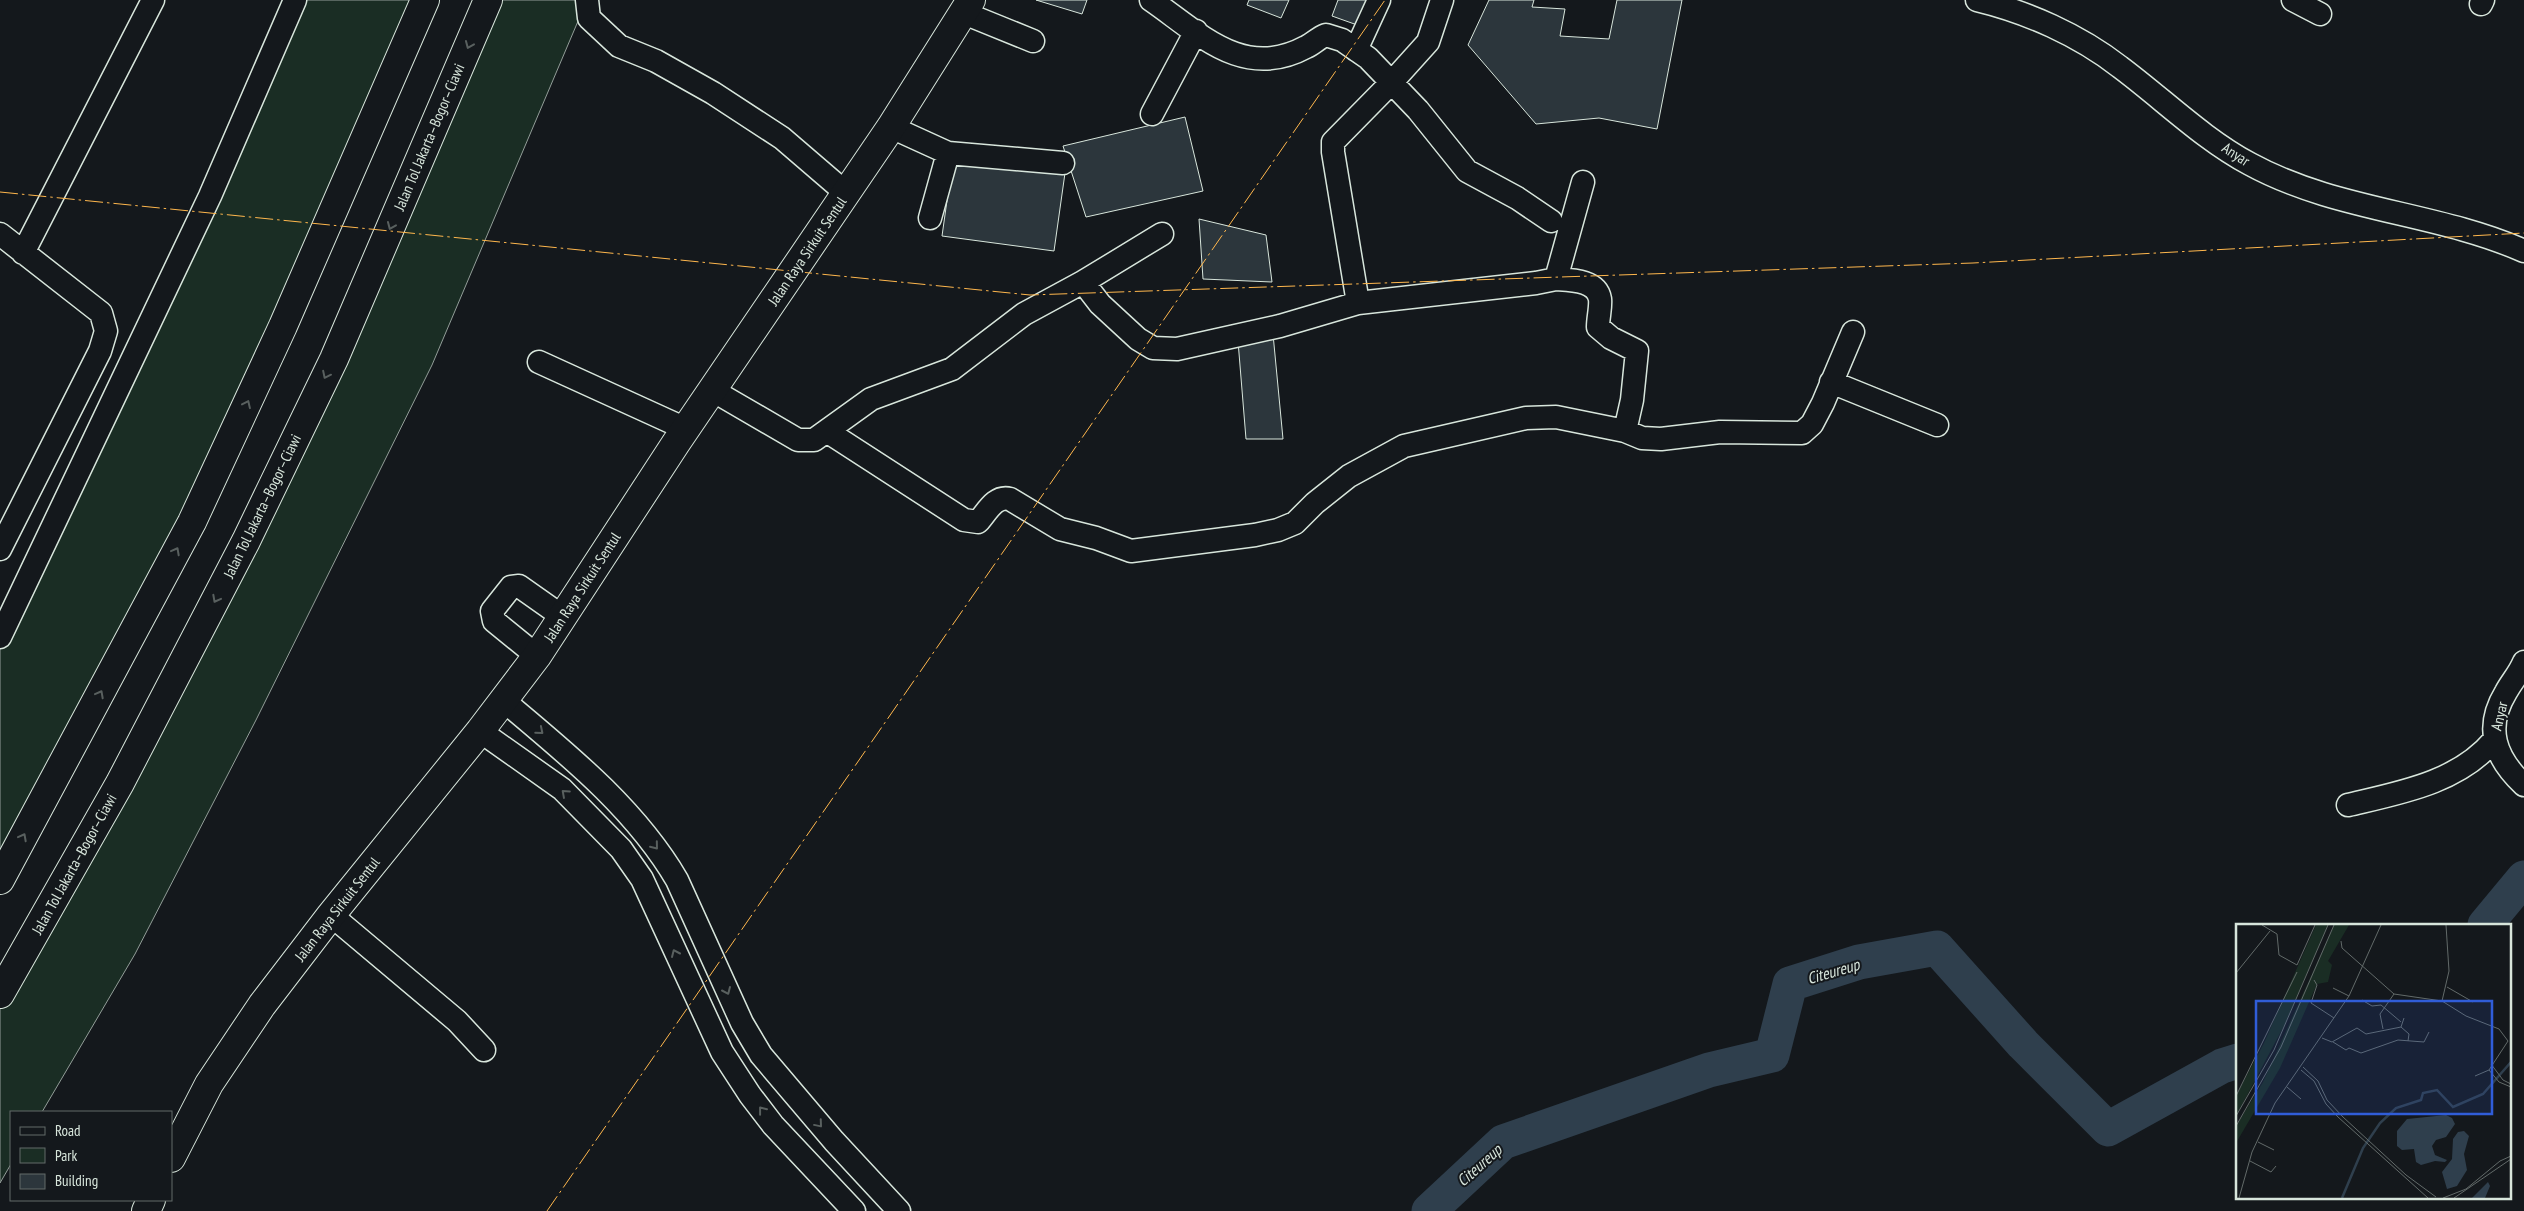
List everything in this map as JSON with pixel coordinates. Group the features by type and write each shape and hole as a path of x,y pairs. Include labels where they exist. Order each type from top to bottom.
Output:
{"main road":[{"path":"0,880 192,522 283,326 425,0"},
{"name":"Jalan Tol Jakarta–Bogor–Ciawi","path":"0,994 120,783 251,532 334,359 488,0"},
{"name":"Jalan Raya Sirkuit Sentul","path":"172,1156 209,1084 262,1005 331,915 480,731 563,617 681,436 891,127 967,6"}],"street":[{"path":"23,253 153,0"},
{"path":"0,637 210,196 295,0"},
{"path":"587,0 589,18 619,46 656,61 744,113 782,138 846,193"},
{"path":"1151,0 1196,31 1207,42 1240,57 1274,58 1307,47 1326,35 1334,36 1368,58 1392,82 1418,110 1467,171 1518,198 1551,221"},
{"path":"1356,50 1378,0"},
{"path":"1358,303 1332,152 1333,142 1428,42 1442,0"},
{"path":"2293,0 2320,14"},
{"name":"Anyar","path":"1986,1 2038,20 2095,50 2206,135 2250,164 2321,195 2472,232 2524,251"},
{"path":"967,6 1033,41"},
{"path":"1152,114 1196,31"},
{"path":"891,127 948,153 1063,163"},
{"path":"930,218 948,153"},
{"path":"1556,279 1583,182"},
{"path":"0,234 101,313 106,331 100,351 0,549"},
{"path":"712,390 798,440 814,440 828,432 861,404 952,369 1024,314 1083,282 1162,234"},
{"path":"1083,282 1100,304 1118,322 1154,348 1176,349 1280,326 1358,303 1556,279 1589,284 1597,291 1600,300 1598,327 1611,338 1637,351 1632,400 1625,431"},
{"path":"828,432 964,520 978,522 996,500 1003,497 1010,499 1060,529 1096,538 1131,551 1256,535 1278,530 1295,523 1315,502 1349,476 1404,446 1538,417 1556,417 1625,431 1642,438 1661,439 1720,432 1802,433 1812,424 1853,332"},
{"path":"539,362 681,436"},
{"path":"1832,382 1937,425"},
{"path":"636,423 681,436"},
{"path":"536,656 494,622 492,611 511,587 515,586 523,587 563,617"},
{"name":"Anyar","path":"2520,782 2500,756 2494,740 2499,708 2505,692 2523,675"},
{"path":"503,700 566,753 607,794 664,858 677,880 742,1023 761,1055 834,1141 899,1211"},
{"path":"480,731 562,789 621,849 642,878 704,1019 722,1052 750,1095 774,1125 854,1211"},
{"path":"2348,805 2401,793 2438,779 2476,758 2494,740"},
{"path":"590,816 607,794"},
{"path":"331,915 457,1020 484,1050"}],"green space":[{"path":"296,0 425,0 317,248 0,879 0,636"},
{"path":"488,0 587,0 432,365 256,720 135,954 43,1111 10,1111 10,1166 0,1183 0,994 246,541"}],"building":[{"path":"1036,0 1087,0 1082,14"},
{"path":"1249,0 1289,0 1281,18 1247,5"},
{"path":"1338,0 1371,0 1360,26 1332,16"},
{"path":"1489,0 1534,0 1532,7 1565,9 1560,36 1609,39 1617,0 1682,0 1657,129 1599,118 1536,124 1468,45"},
{"path":"1185,117 1203,191 1086,217 1063,146"},
{"path":"953,158 1065,173 1054,251 942,236"},
{"path":"1199,219 1266,235 1272,282 1203,279"},
{"path":"1273,334 1283,439 1246,439 1238,341"}],"waterway":[{"name":"Citeureup","path":"2486,924 2524,878"},
{"name":"Citeureup","path":"1429,1211 1503,1142 1709,1070 1772,1055 1790,984 1859,962 1937,948 2023,1044 2108,1129 2222,1066 2236,1062"}],"power":[{"path":"547,1211 1385,0"},
{"path":"0,192 1030,295 1973,263 2524,233"}]}
